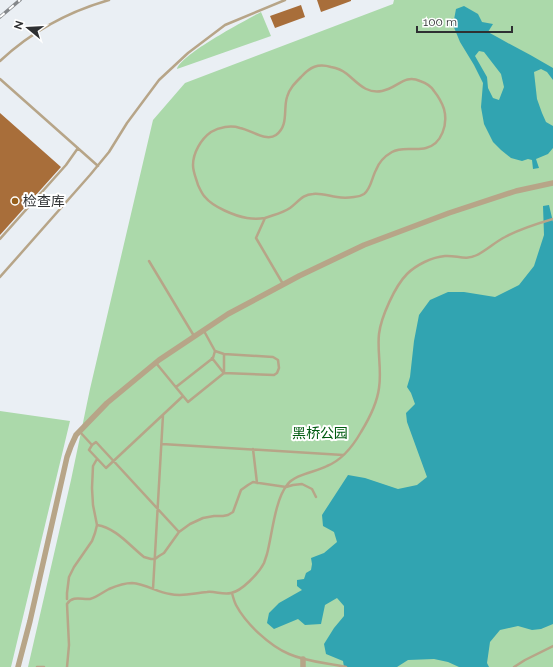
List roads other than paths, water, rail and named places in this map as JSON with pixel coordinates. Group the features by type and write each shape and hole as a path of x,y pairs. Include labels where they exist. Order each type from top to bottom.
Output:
{"street":[{"path":"18,667 67,457 76,435 107,403 156,363 228,314 299,276 364,245 449,213 516,191 553,183"},
{"path":"303,659 303,667"}],"lane":[{"path":"0,61 25,39 53,22 89,6 109,0"},
{"path":"0,277 98,166 159,80 188,53 225,25 285,0"},
{"path":"265,218 250,219 238,216 218,207 205,197 200,190 195,175 193,163 194,157 200,143 210,133 217,129 234,126 240,127 260,136 274,136 282,128 287,96 293,85 313,67 321,65 339,69 346,73 358,85 373,91 390,89 408,78 414,78 422,81 434,90 444,107 445,116 445,124 440,139 435,144 427,148 402,149 394,151 386,156 376,168 368,190 364,194 347,198 324,194 311,194 300,199 290,208 265,218 256,238 284,285"},
{"path":"0,79 98,166"},
{"path":"0,238 66,165 78,148"},
{"path":"67,667 69,645 67,604 69,601 76,598 90,599 109,589 133,583 164,593 180,596 207,592 224,594 232,593 237,591 249,581 258,572 264,562 279,500 288,483 295,478 328,466 340,459 351,447 369,418 379,388 379,334 381,324 385,311 406,274 423,263 445,256 466,259 477,255 504,237 537,224 553,220"},
{"path":"149,261 195,336"},
{"path":"156,363 188,402 224,373 277,373 279,368 278,360 273,357 224,354 215,351 204,330"},
{"path":"176,388 212,358 215,351"},
{"path":"224,354 224,373"},
{"path":"212,358 224,373"},
{"path":"92,444 89,450 106,468 183,396"},
{"path":"153,589 163,415"},
{"path":"79,432 92,444"},
{"path":"92,444 96,442 179,532"},
{"path":"162,444 343,455"},
{"path":"253,449 257,483"},
{"path":"67,599 66,593 69,577 74,566 92,541 97,525 93,505 92,466 97,459"},
{"path":"97,525 113,530 144,557 155,559 164,553 179,532 203,518 228,515 232,512 235,508 241,490 253,482 286,486 302,484 312,489 316,497"},
{"path":"232,593 236,605 246,620 273,646 303,659 346,667"},
{"path":"514,667 553,646"},
{"path":"37,667 44,667"}],"water":[{"path":"464,6 478,14 482,22 493,24 488,32 553,68 553,80 547,72 541,69 534,72 537,99 546,122 553,126 553,148 548,154 536,159 539,168 533,169 532,160 528,159 522,161 511,158 493,142 484,124 481,107 483,83 460,42 453,25 456,9","holes":["479,51 484,52 501,74 504,87 499,100 493,98 488,88 487,77 475,56"]},
{"path":"549,205 553,222 553,624 541,629 532,630 518,626 500,630 490,642 487,663 489,667 459,667 448,662 434,659 408,660 397,667 344,667 343,661 326,654 324,644 344,616 344,606 337,598 325,605 321,624 305,625 298,619 274,629 267,623 269,613 279,603 302,590 297,586 297,580 304,579 306,573 311,570 311,558 324,553 337,542 334,532 323,526 322,515 348,475 365,478 398,489 417,485 427,477 407,422 406,413 415,404 407,387 410,377 414,341 419,315 430,300 448,292 464,292 495,297 519,285 534,266 544,235 543,206"}],"railway":[{"path":"0,17 20,0"}],"place":[{"name":"检查库","path":"15,201"}],"park label":[{"name":"黑桥公园","path":"320,433"}]}
